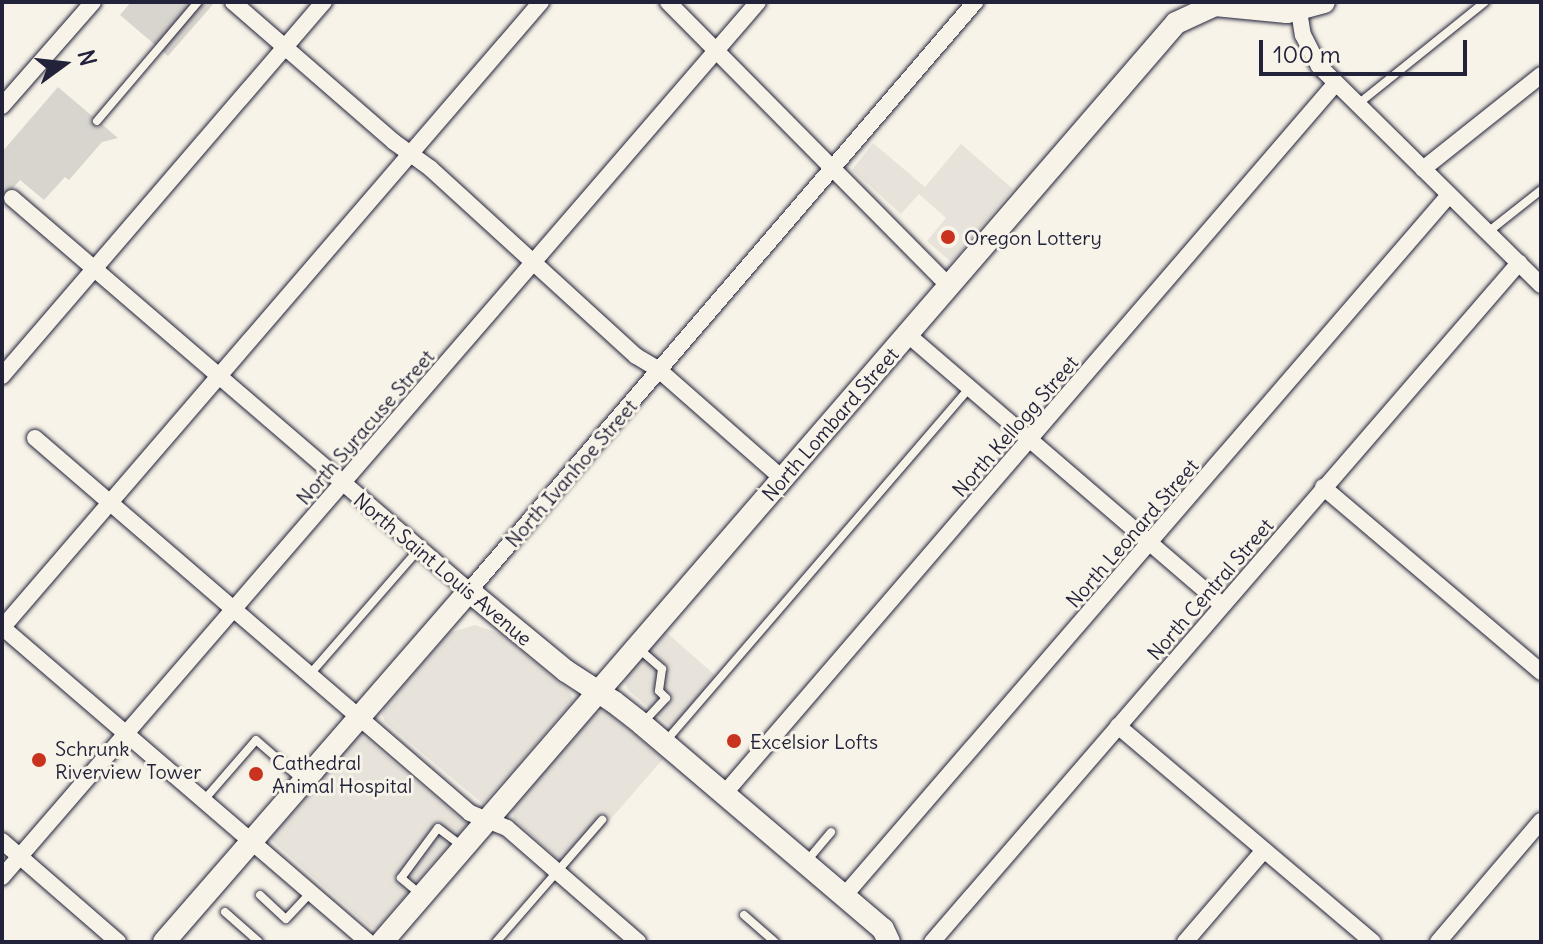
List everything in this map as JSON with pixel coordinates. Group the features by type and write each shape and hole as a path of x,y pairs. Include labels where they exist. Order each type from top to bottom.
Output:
{"main road":[{"name":"North Lombard Street","path":"382,942 1165,34 1197,6 1223,3 1273,12 1299,11 1324,2"},
{"name":"North Saint Louis Avenue","path":"469,591 566,671 642,724 886,935 894,929 910,942"},
{"name":"North Ivanhoe Street","path":"164,942 469,591"}],"street":[{"path":"2,106 93,2"},
{"path":"233,2 534,262 636,356 659,370 783,479"},
{"path":"2,376 324,2"},
{"path":"368,942 2,627 541,2"},
{"path":"668,2 949,286"},
{"name":"North Syracuse Street","path":"2,877 758,2"},
{"name":"North Ivanhoe Street","path":"469,591 975,2"},
{"path":"1299,11 1310,54 1541,285"},
{"path":"1423,169 1541,75"},
{"name":"North Kellogg Street","path":"724,794 1336,83"},
{"name":"North Leonard Street","path":"844,896 1449,195"},
{"name":"North Saint Louis Avenue","path":"12,198 469,591"},
{"name":"North Central Street","path":"932,942 1519,263"},
{"path":"907,334 1222,605"},
{"path":"35,438 470,813 507,828 556,872 618,936 638,942"},
{"path":"1323,487 1541,672"},
{"path":"1118,726 1373,942"},
{"path":"1438,942 1541,821"},
{"path":"2,841 118,942"},
{"path":"1185,942 1264,850"}],"lane":[{"path":"97,121 198,2"},
{"path":"1358,105 1485,2"},
{"path":"1487,233 1541,190"},
{"path":"664,743 969,387"},
{"path":"310,674 419,549"},
{"path":"638,647 662,669 659,691 666,698 642,724"},
{"path":"203,801 256,740 303,782"},
{"path":"496,942 602,820"},
{"path":"422,896 401,878 438,828 464,848"},
{"path":"805,863 831,832"},
{"path":"260,895 286,919 310,893"},
{"path":"225,912 259,942"},
{"path":"744,915 775,942"}],"shaded area":[{"path":"131,2 215,2 168,56 120,15"},
{"path":"58,87 118,138 102,142 69,180 65,177 44,200 20,180 2,201 2,152"},
{"path":"873,143 925,187 961,144 1013,189 951,262 927,241 946,218 919,194 901,214 852,170"},
{"path":"475,625 501,634 570,692 573,701 483,804 385,722 382,715 384,708 449,633"},
{"path":"666,632 716,676 672,728 628,690 625,682 627,674"},
{"path":"606,711 663,759 568,868 514,819 512,810 596,712"},
{"path":"360,734 467,824 377,928 370,927 270,839"}],"place":[{"name":"Oregon Lottery","path":"948,237"},
{"name":"Excelsior Lofts","path":"734,741"},
{"name":"Schrunk Riverview Tower","path":"39,760"},
{"name":"Cathedral Animal Hospital","path":"256,774"}]}
